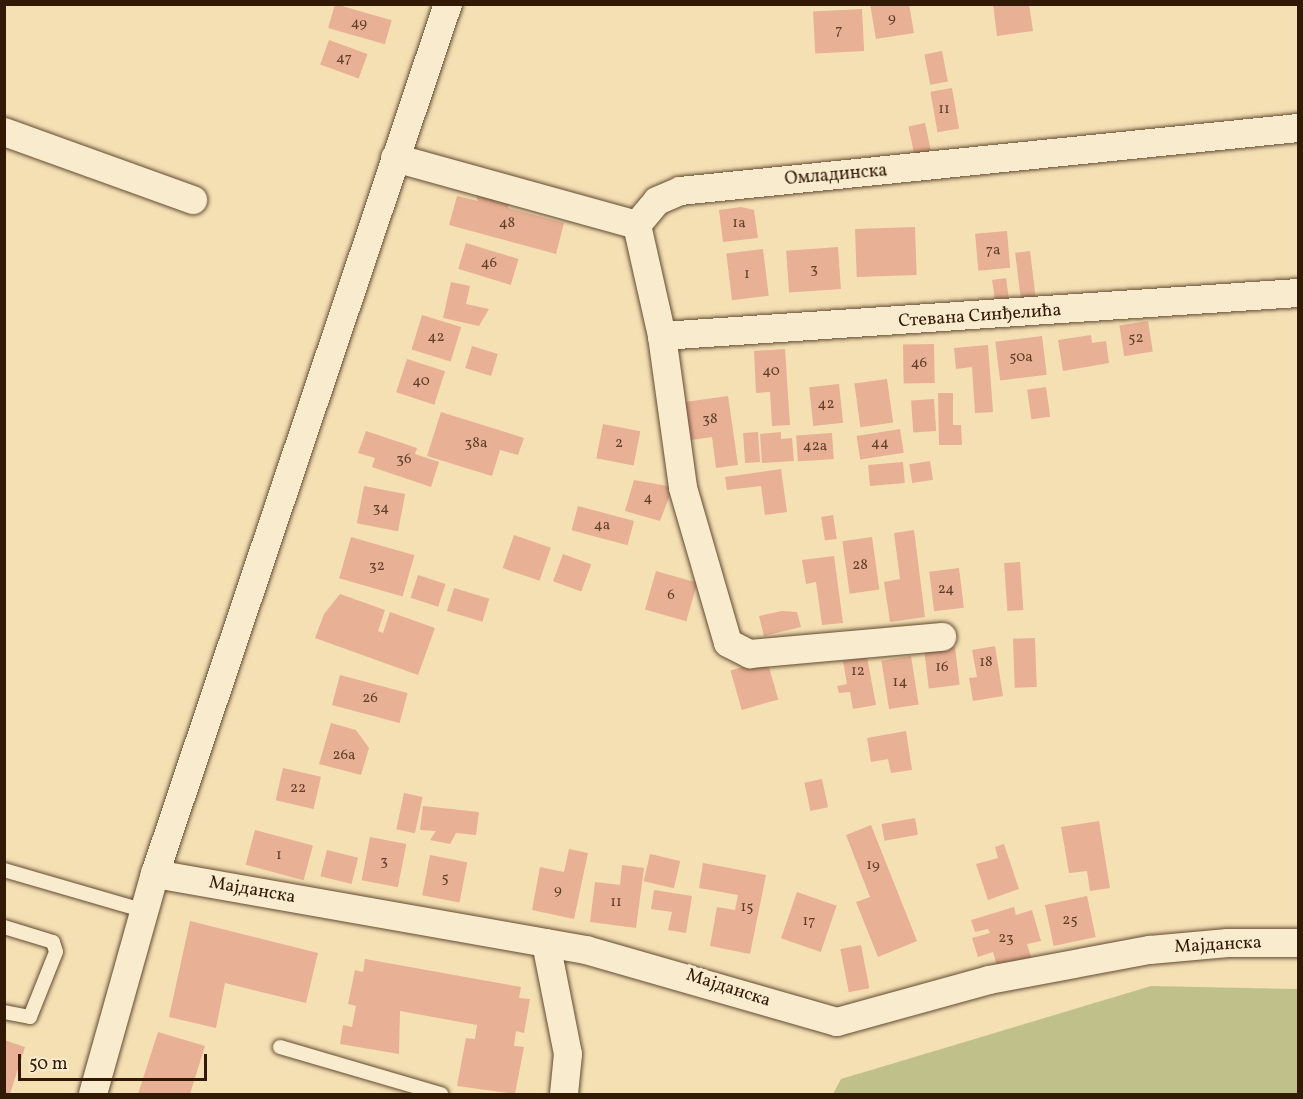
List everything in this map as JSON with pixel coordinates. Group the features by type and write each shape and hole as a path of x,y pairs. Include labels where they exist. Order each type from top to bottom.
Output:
{"street":[{"path":"93,1095 155,874 447,4"},
{"name":"Омладинска","path":"637,225 657,201 680,191 1299,128"},
{"path":"4,132 193,200"},
{"path":"395,158 637,225 662,336 683,488 728,643 750,654 942,637"},
{"name":"Стевана Синђелића","path":"662,336 1299,293"},
{"name":"Мајданска","path":"155,874 546,943 640,962 837,1022 989,980 1150,950 1228,943 1299,944"},
{"path":"546,943 568,1054 564,1095"}],"lane":[{"path":"4,870 145,911"},
{"path":"4,927 53,942 56,952 30,1017 4,1012"},
{"path":"280,1047 441,1095"}],"green space":[{"path":"1151,986 1298,989 1298,1094 833,1094 841,1079"}],"building":[{"path":"335,4 392,20 385,44 328,28"},
{"path":"870,4 909,4 914,33 876,39"},
{"path":"993,4 1029,4 1033,31 997,36"},
{"path":"862,9 864,51 815,54 813,12"},
{"path":"329,40 368,54 359,78 320,64"},
{"path":"942,51 948,81 930,85 924,54"},
{"path":"952,88 959,128 937,132 930,92"},
{"path":"925,123 932,156 915,160 908,127"},
{"path":"475,193 510,202 508,208 564,223 556,254 449,225 457,196 478,201"},
{"path":"741,207 754,210 758,238 723,242 719,210"},
{"path":"915,227 917,275 857,277 855,229"},
{"path":"1007,231 1010,268 978,271 975,234"},
{"path":"466,243 519,259 511,285 458,269"},
{"path":"838,247 841,289 789,293 786,251"},
{"path":"763,249 769,296 732,300 726,254"},
{"path":"1030,251 1036,300 1021,301 1015,253"},
{"path":"1006,278 1010,305 996,307 992,280"},
{"path":"451,282 470,286 466,304 489,309 479,326 443,318"},
{"path":"422,315 461,327 451,361 411,349"},
{"path":"1148,321 1153,352 1124,356 1119,326"},
{"path":"1091,335 1092,343 1106,341 1109,363 1063,371 1058,340"},
{"path":"1042,336 1047,375 1000,380 995,342"},
{"path":"934,344 935,383 904,384 903,345"},
{"path":"988,345 993,412 975,413 972,367 956,369 954,348"},
{"path":"472,346 498,354 491,376 465,368"},
{"path":"785,349 790,425 772,426 770,392 756,393 754,351"},
{"path":"407,359 445,371 434,405 396,392"},
{"path":"887,379 893,423 860,427 854,384"},
{"path":"839,384 843,423 813,426 809,387"},
{"path":"1046,387 1050,417 1031,419 1027,390"},
{"path":"938,393 953,393 953,425 961,425 962,445 939,445"},
{"path":"728,396 738,465 716,468 712,437 691,440 685,402"},
{"path":"934,399 936,431 913,433 911,401"},
{"path":"441,412 524,438 518,455 500,450 492,476 427,456"},
{"path":"603,424 640,431 634,466 596,458"},
{"path":"900,429 904,453 860,460 857,436"},
{"path":"366,431 417,448 415,454 439,462 431,487 372,467 375,458 358,453"},
{"path":"758,432 760,462 745,463 743,433"},
{"path":"781,432 781,439 792,438 794,461 762,463 760,434"},
{"path":"832,433 834,459 798,461 796,436"},
{"path":"930,461 933,480 912,483 909,464"},
{"path":"903,462 905,483 870,486 868,465"},
{"path":"781,469 787,512 765,515 761,486 727,490 725,477"},
{"path":"634,480 673,487 660,521 625,511"},
{"path":"364,486 405,494 398,531 357,523"},
{"path":"578,506 634,521 628,545 572,530"},
{"path":"833,515 837,539 825,541 821,517"},
{"path":"914,530 925,617 890,622 884,582 900,579 894,533"},
{"path":"514,535 551,548 539,581 503,568"},
{"path":"351,537 414,555 403,597 339,578"},
{"path":"872,537 879,589 850,594 842,541"},
{"path":"563,554 591,564 581,592 553,581"},
{"path":"834,556 843,623 822,625 816,582 806,584 802,560"},
{"path":"1020,562 1023,610 1007,611 1004,563"},
{"path":"959,568 964,608 934,611 929,572"},
{"path":"656,571 697,583 686,621 645,609"},
{"path":"418,575 446,584 438,607 411,598"},
{"path":"454,588 489,599 482,622 447,611"},
{"path":"340,594 385,610 378,631 383,633 390,612 435,628 418,675 315,638 324,614"},
{"path":"782,611 797,612 801,627 764,636 759,616"},
{"path":"1035,638 1037,687 1015,688 1013,639"},
{"path":"995,646 1003,696 973,701 969,678 977,677 972,650"},
{"path":"955,647 960,685 929,688 924,651"},
{"path":"911,656 919,704 889,709 881,661"},
{"path":"867,657 876,705 853,709 850,692 839,693 837,686 847,684 843,661"},
{"path":"767,660 778,699 742,710 730,670"},
{"path":"340,675 408,693 400,723 332,705"},
{"path":"331,723 356,730 369,748 361,775 319,764"},
{"path":"906,731 912,770 891,773 888,759 871,762 867,738"},
{"path":"283,768 321,777 314,809 276,800"},
{"path":"822,779 828,807 810,811 804,783"},
{"path":"404,793 423,797 415,833 396,829"},
{"path":"423,806 479,812 476,835 456,833 450,844 430,840 436,831 420,830"},
{"path":"915,818 918,835 884,841 882,824"},
{"path":"1099,821 1110,888 1090,891 1087,871 1069,873 1061,827"},
{"path":"871,825 917,941 878,957 856,902 870,897 846,835"},
{"path":"255,830 313,846 304,880 246,865"},
{"path":"370,837 406,844 398,887 362,880"},
{"path":"1004,844 1019,889 988,900 976,864 998,858 995,847"},
{"path":"569,849 588,853 574,919 532,910 540,867 564,872"},
{"path":"327,850 358,858 352,884 320,876"},
{"path":"650,854 680,861 674,888 644,881"},
{"path":"430,855 467,862 459,902 422,895"},
{"path":"703,863 766,875 750,954 710,946 717,907 735,910 738,895 699,888"},
{"path":"622,865 644,868 636,928 590,922 595,882 620,885"},
{"path":"654,890 692,896 686,933 668,930 672,912 651,909"},
{"path":"797,892 837,906 821,952 781,938"},
{"path":"1087,896 1096,937 1054,946 1045,905"},
{"path":"1014,907 1016,915 1032,910 1041,941 1027,944 1033,963 999,973 993,952 978,957 972,938 990,933 988,929 975,932 971,920"},
{"path":"190,921 318,953 306,1003 225,983 216,1028 169,1017"},
{"path":"861,945 869,988 849,992 840,949"},
{"path":"365,959 521,987 519,998 530,999 524,1033 516,1031 514,1046 524,1047 515,1094 457,1086 466,1038 475,1039 477,1025 400,1011 399,1054 340,1044 343,1025 352,1027 356,1006 348,1004 355,970 363,972"},
{"path":"158,1032 205,1046 190,1094 138,1094"},
{"path":"4,1040 25,1047 10,1094 4,1094"}]}
